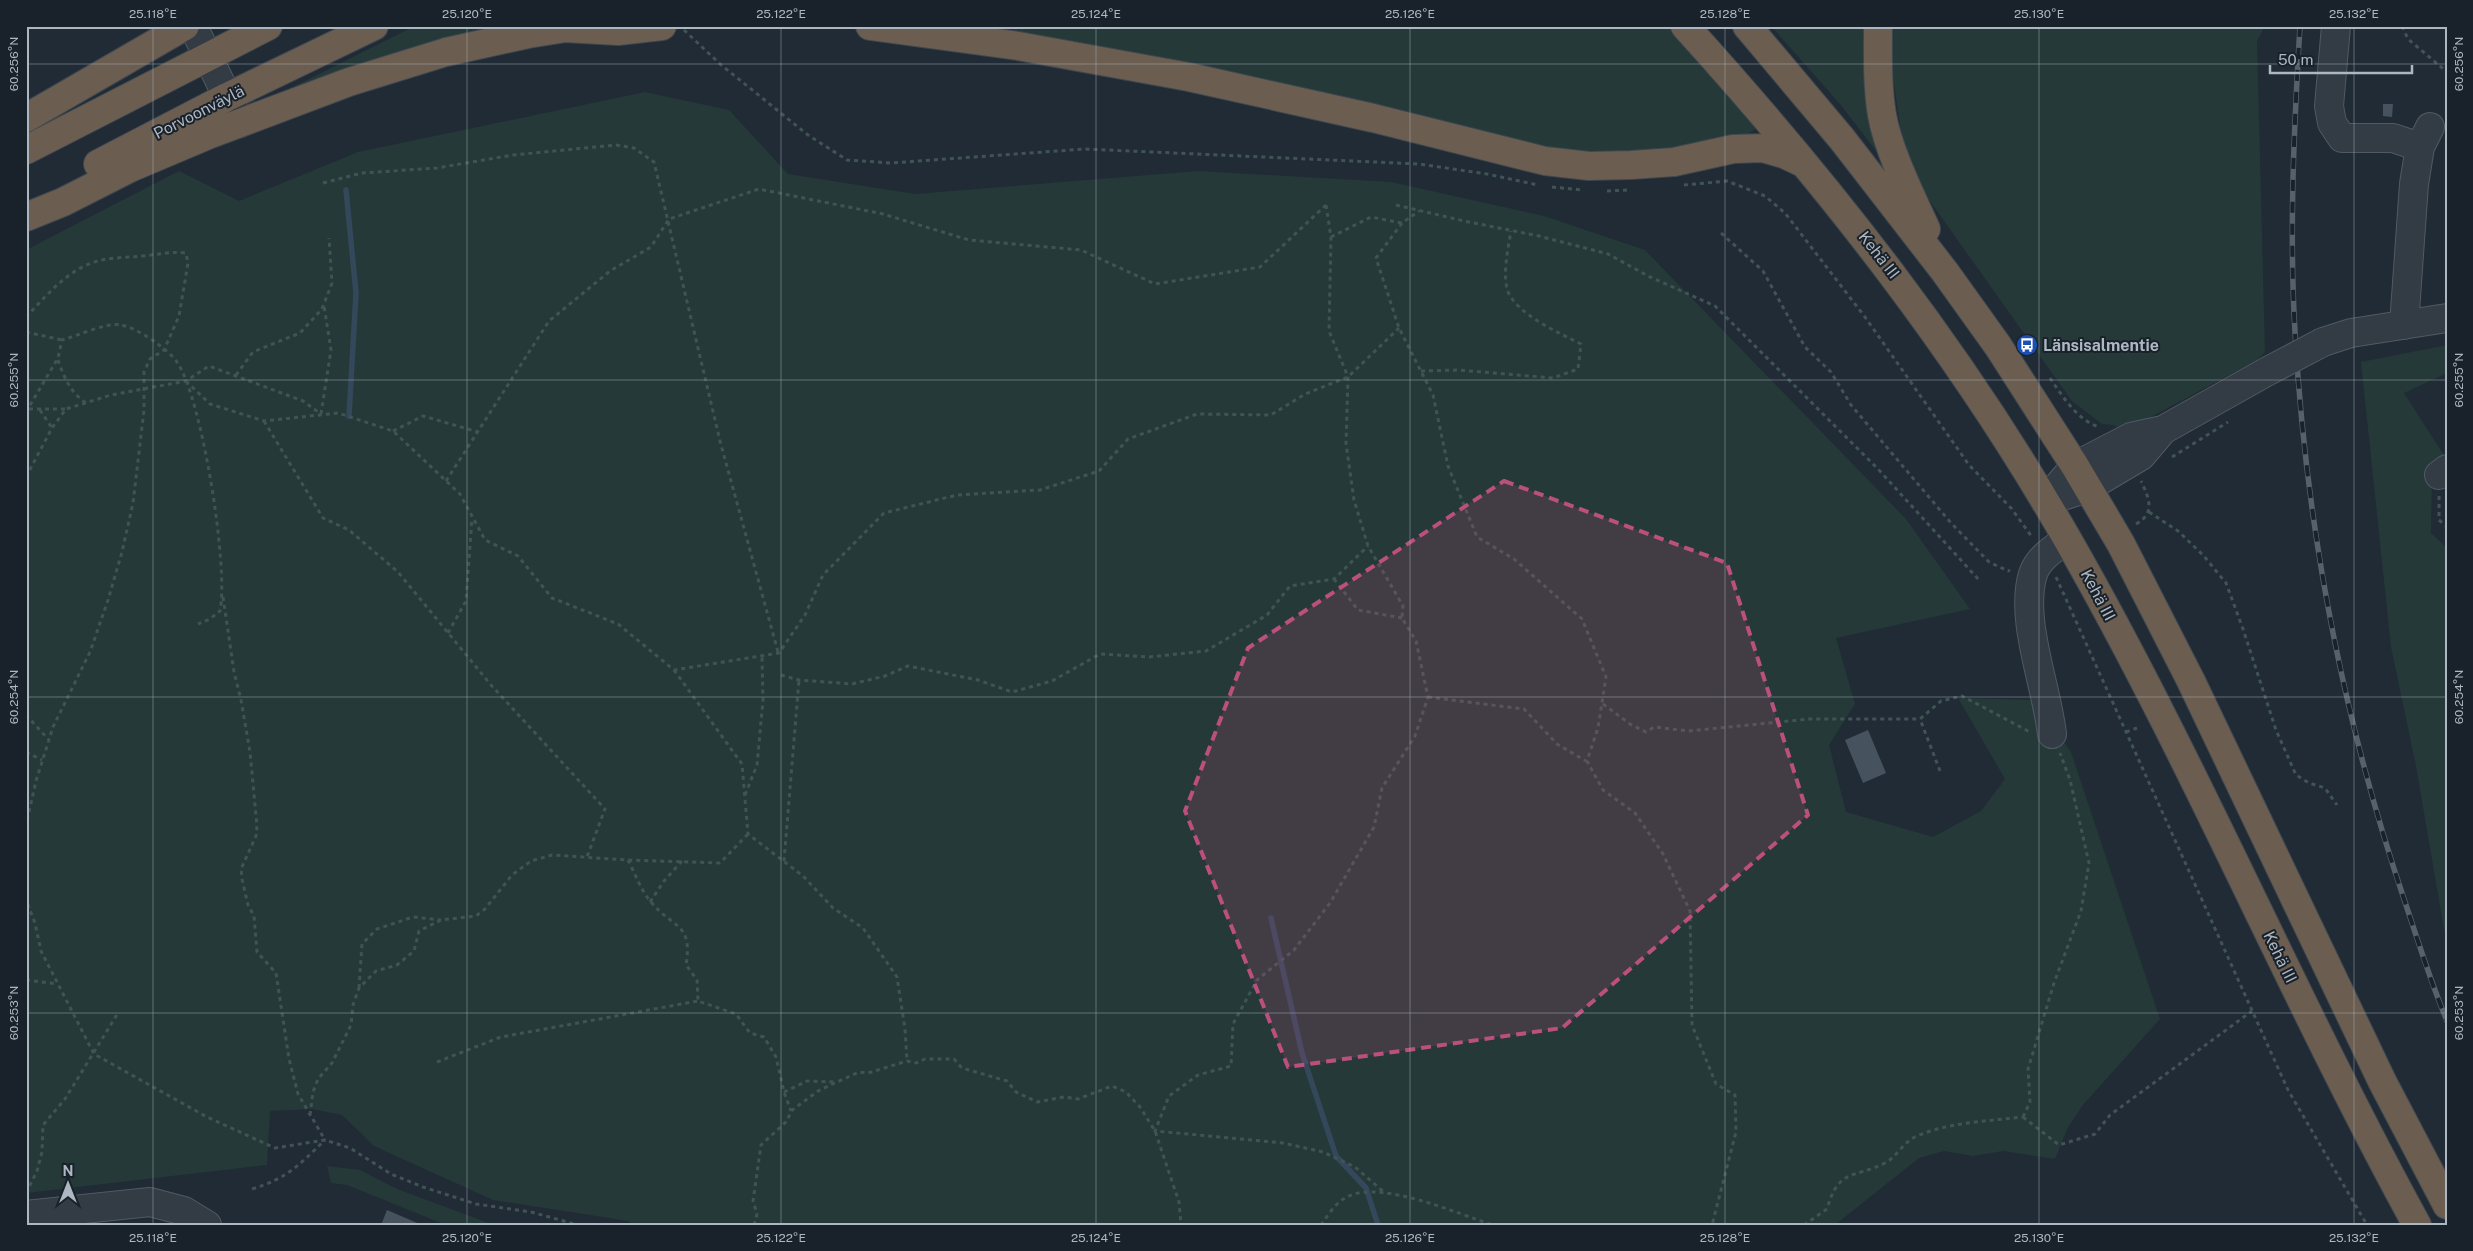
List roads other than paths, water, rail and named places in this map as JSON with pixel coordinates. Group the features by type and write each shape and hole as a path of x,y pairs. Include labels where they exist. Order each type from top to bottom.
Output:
{"highway":[{"path":"26,118 185,26"},
{"path":"26,150 268,26"},
{"name":"Porvoonväylä","path":"26,203 227,96 374,26"},
{"path":"26,217 63,202 130,168 240,123 349,82 438,55 487,42 572,27 618,31 662,26"},
{"path":"870,26 1018,46 1170,73 1373,118 1545,161 1589,166 1631,165 1674,162 1733,149 1763,148 1784,154 1806,164"},
{"name":"Kehä III","path":"1685,26 1806,164 1910,297 1985,405 2045,501 2157,707 2319,1038 2417,1225"},
{"path":"1747,26 1842,139 1945,272 1998,346 2121,544 2191,681 2378,1072 2447,1205"},
{"path":"1878,26 1878,76 1882,116 1913,201 1945,272"}],"street":[{"path":"193,26 240,123"},
{"path":"2336,26 2329,106 2332,123 2342,138 2425,137 2414,184 2404,325"},
{"path":"2045,501 2081,477 2119,444 2131,437 2163,430 2323,342 2351,332 2447,318"},
{"path":"2081,477 2141,456 2163,430"},
{"path":"2042,733 2030,618 2033,573 2050,564 2067,539"},
{"path":"26,1215 150,1202 184,1211 207,1225"}],"waterway":[{"path":"346,190 356,293 349,416"},
{"path":"1271,918 1302,1053 1336,1156 1366,1188 1378,1225"}],"railway":[{"path":"2300,26 2293,179 2293,294 2300,405 2318,550 2346,694 2364,765 2406,905 2430,978 2447,1021"}],"place":[{"name":"Länsisalmentie","path":"2027,345"}]}
